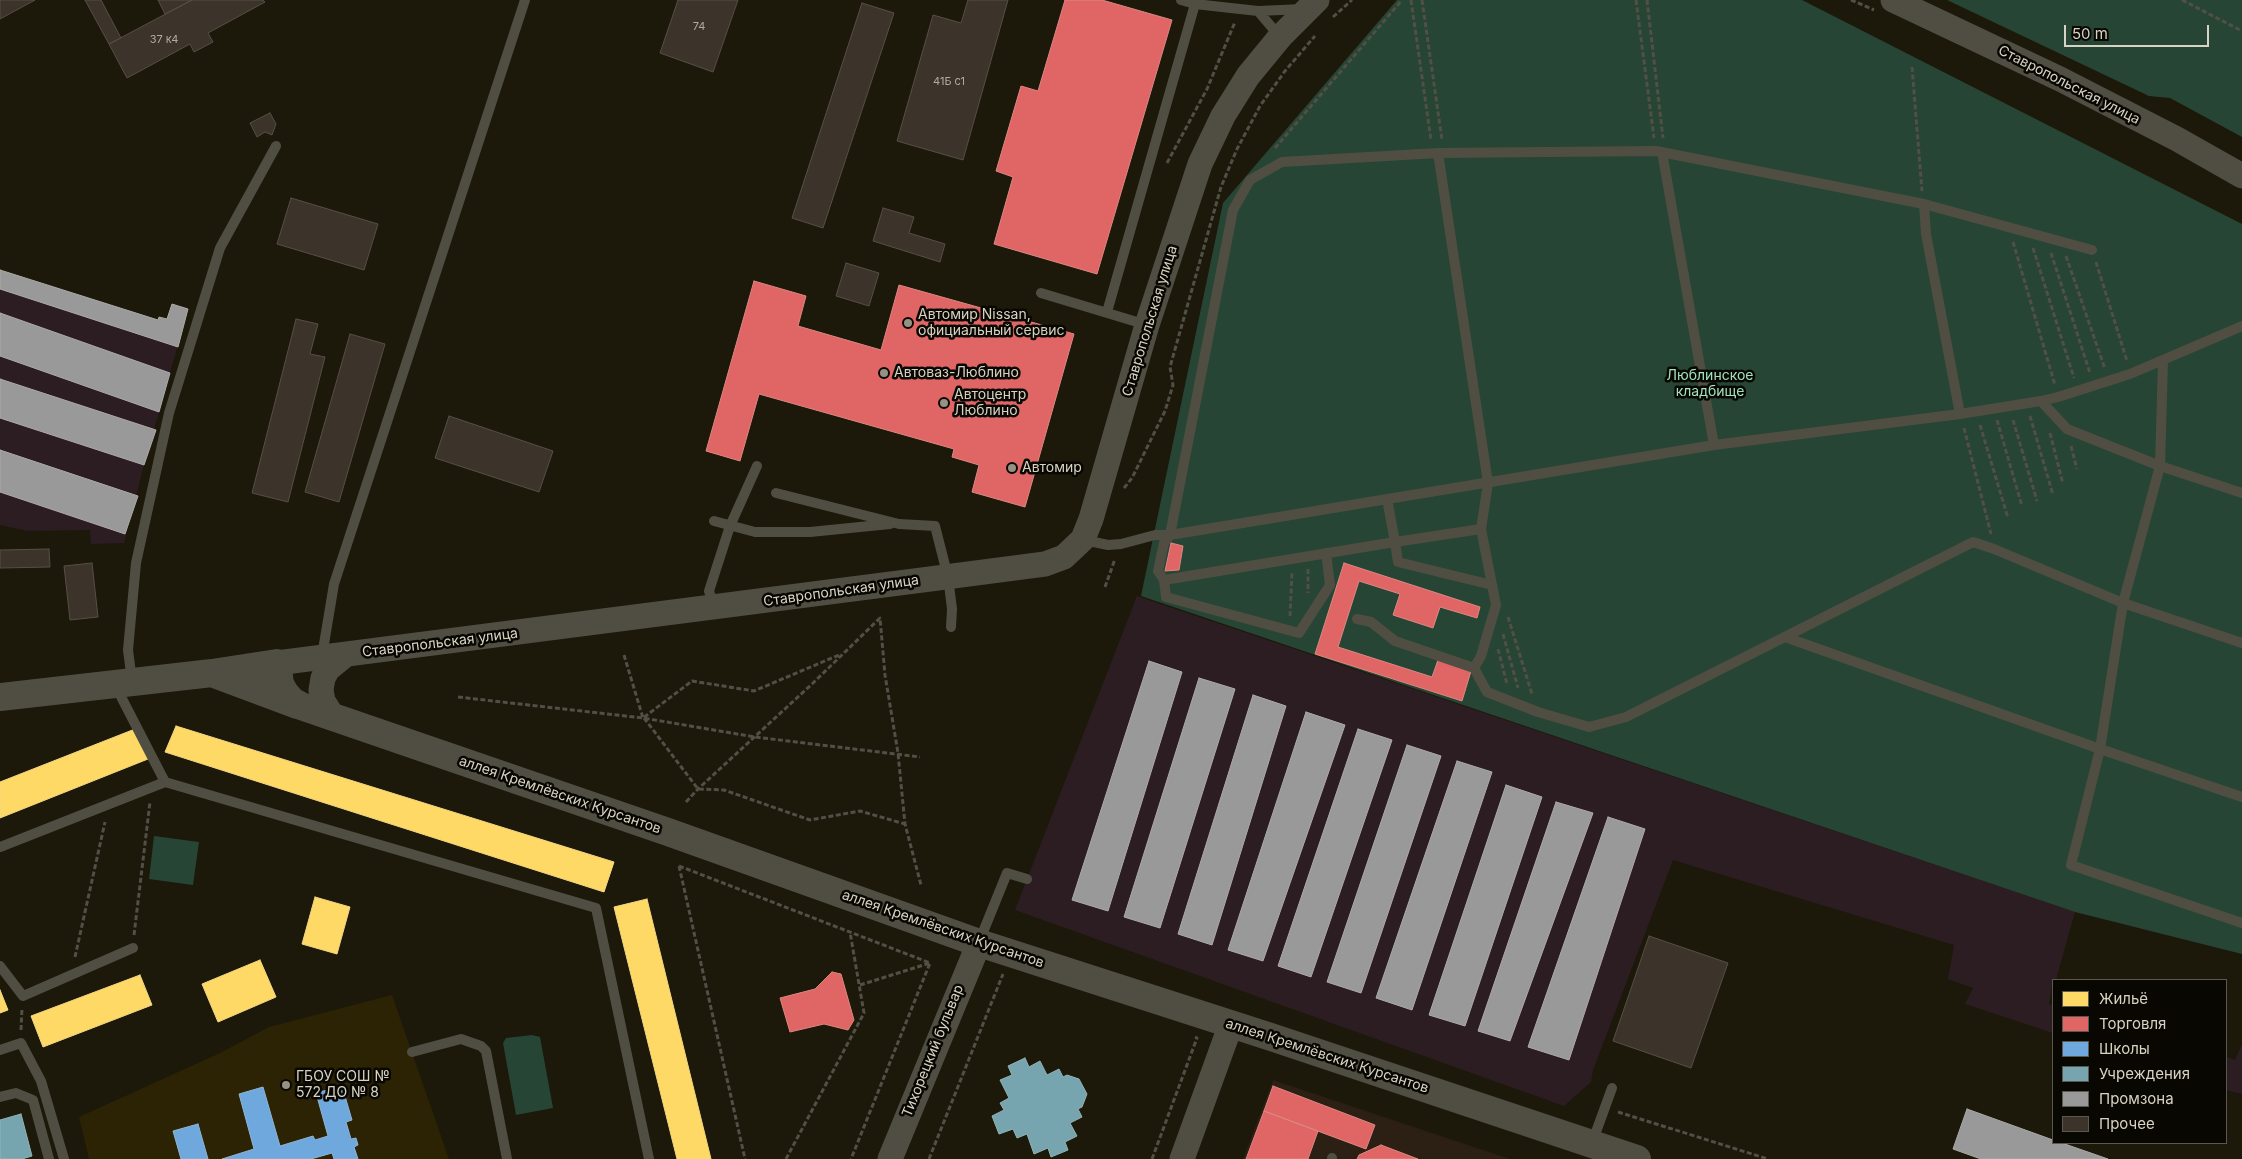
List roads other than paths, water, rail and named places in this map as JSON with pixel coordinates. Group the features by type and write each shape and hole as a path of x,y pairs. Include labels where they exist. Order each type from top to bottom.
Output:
{"main road":[{"name":"Ставропольская улица","path":"0,697 212,673 277,663"},
{"name":"аллея Кремлёвских Курсантов","path":"277,663 280,684 285,694 301,706 668,832 979,943 1231,1024 1637,1159"},
{"path":"212,673 301,706"}],"street":[{"name":"Ставропольская улица","path":"1892,0 2060,79 2242,176"},
{"name":"Ставропольская улица","path":"277,663 1045,564 1064,557 1083,539 1091,519 1147,325 1200,164 1223,116 1243,84 1280,37 1311,4"},
{"path":"333,656 323,678 321,690 323,700 333,717"},
{"name":"Тихорецкий бульвар","path":"890,1159 979,943"},
{"path":"1182,1159 1231,1024"}],"lane":[{"path":"333,656 337,574 525,0"},
{"path":"1181,0 1195,4 1258,11 1311,4"},
{"path":"1107,312 1195,4"},
{"path":"1258,11 1280,37"},
{"path":"165,782 124,683 136,563 170,413 220,248 276,146"},
{"path":"1659,152 1714,445"},
{"path":"1326,553 1330,585 1299,633 1166,597 1164,580 1158,571 1164,543 1170,535 1233,210 1250,180 1282,162 1438,154 1659,152 1924,204 2092,250"},
{"path":"1438,154 1488,483 1482,529 1496,605 1481,656 1474,668"},
{"path":"1924,204 1926,234 1960,414"},
{"path":"1041,293 1147,325"},
{"path":"1083,539 1108,545 1121,544 1155,535 1170,535 1714,445 1976,412 2026,402 2041,401 2130,374 2242,326"},
{"path":"2163,361 2160,466 2123,603 2100,749 2071,865 2242,923"},
{"path":"2041,401 2067,429 2160,466 2242,493"},
{"path":"714,608 709,590 730,526 757,466"},
{"path":"776,493 899,524"},
{"path":"1387,499 1398,562 1492,585"},
{"path":"714,521 756,532 810,532 899,524 935,526 948,577 952,608 951,627"},
{"path":"1164,580 1482,529"},
{"path":"1357,619 1372,622 1395,641 1474,668 1487,692 1523,707 1589,727 1626,717 1973,542 2123,603 2242,643"},
{"path":"1784,637 2100,749 2242,797"},
{"path":"0,847 165,782 596,908 649,1159"},
{"path":"979,943 1007,873 1027,879"},
{"path":"0,966 23,996 133,948"},
{"path":"412,1052 461,1040 481,1046 486,1051 507,1159"},
{"path":"0,1050 20,1043 40,1081 64,1159"},
{"path":"1592,1144 1612,1088"},
{"path":"0,1097 16,1093 33,1100 49,1159"}],"place":[{"name":"Автомир Nissan, официальный сервис","path":"908,323"},
{"name":"Автоваз-Люблино","path":"884,373"},
{"name":"Автоцентр Люблино","path":"944,403"},
{"name":"Автомир","path":"1012,468"},
{"name":"ГБОУ СОШ № 572 ДО № 8","path":"286,1085"}],"park label":[{"name":"Люблинское кладбище","path":"1710,384"}]}
